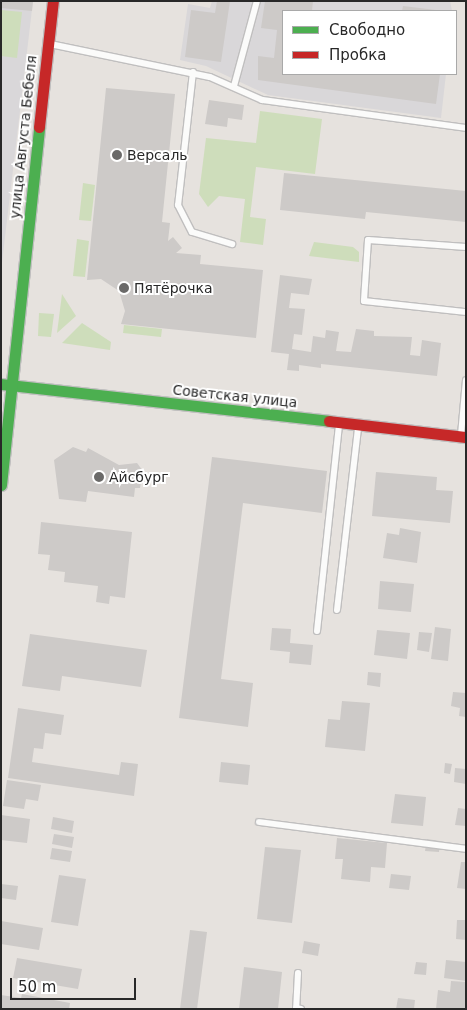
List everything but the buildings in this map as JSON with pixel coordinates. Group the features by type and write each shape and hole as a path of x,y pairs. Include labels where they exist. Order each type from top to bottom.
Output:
{"street":[{"name":"улица Августа Бебеля","path":"1,485 7,385 53,1"},
{"name":"Советская улица","path":"7,385 463,437"}],"lane":[{"path":"234,86 256,1"},
{"path":"48,43 193,72 234,86 262,100 466,128"},
{"path":"193,72 178,205 192,232 232,244"},
{"path":"466,247 368,240 364,301 466,312"},
{"path":"463,437 466,380"},
{"path":"317,631 340,422"},
{"path":"337,610 358,424"},
{"path":"259,822 466,850"},
{"path":"298,972 296,1008 300,1009"}],"shaded area":[{"path":"1,1 33,1 1,271"},
{"path":"212,1 450,1 452,10 282,10 282,75 446,75 441,118 268,95 206,66 180,60 188,4 210,8"}],"green space":[{"path":"1,10 22,12 17,58 1,56"},
{"path":"260,111 322,119 315,174 256,167 250,217 266,219 263,245 240,242 245,199 219,196 208,207 199,194 206,138 256,143"},
{"path":"83,183 95,185 91,221 79,220"},
{"path":"77,239 89,241 85,277 73,276"},
{"path":"314,242 353,247 359,252 359,262 309,256"},
{"path":"62,294 76,316 57,333"},
{"path":"39,313 54,314 51,337 38,336"},
{"path":"82,323 111,342 110,350 62,343"},
{"path":"124,325 162,329 161,337 123,333"}],"traffic: fast":[{"path":"1,485 39,127"},
{"path":"1,384 329,421"}],"traffic: jam":[{"path":"39,127 53,1"},
{"path":"329,421 466,437"}],"place":[{"name":"Версаль","path":"117,155"},
{"name":"Пятёрочка","path":"124,288"},
{"name":"Айсбург","path":"99,477"}]}
